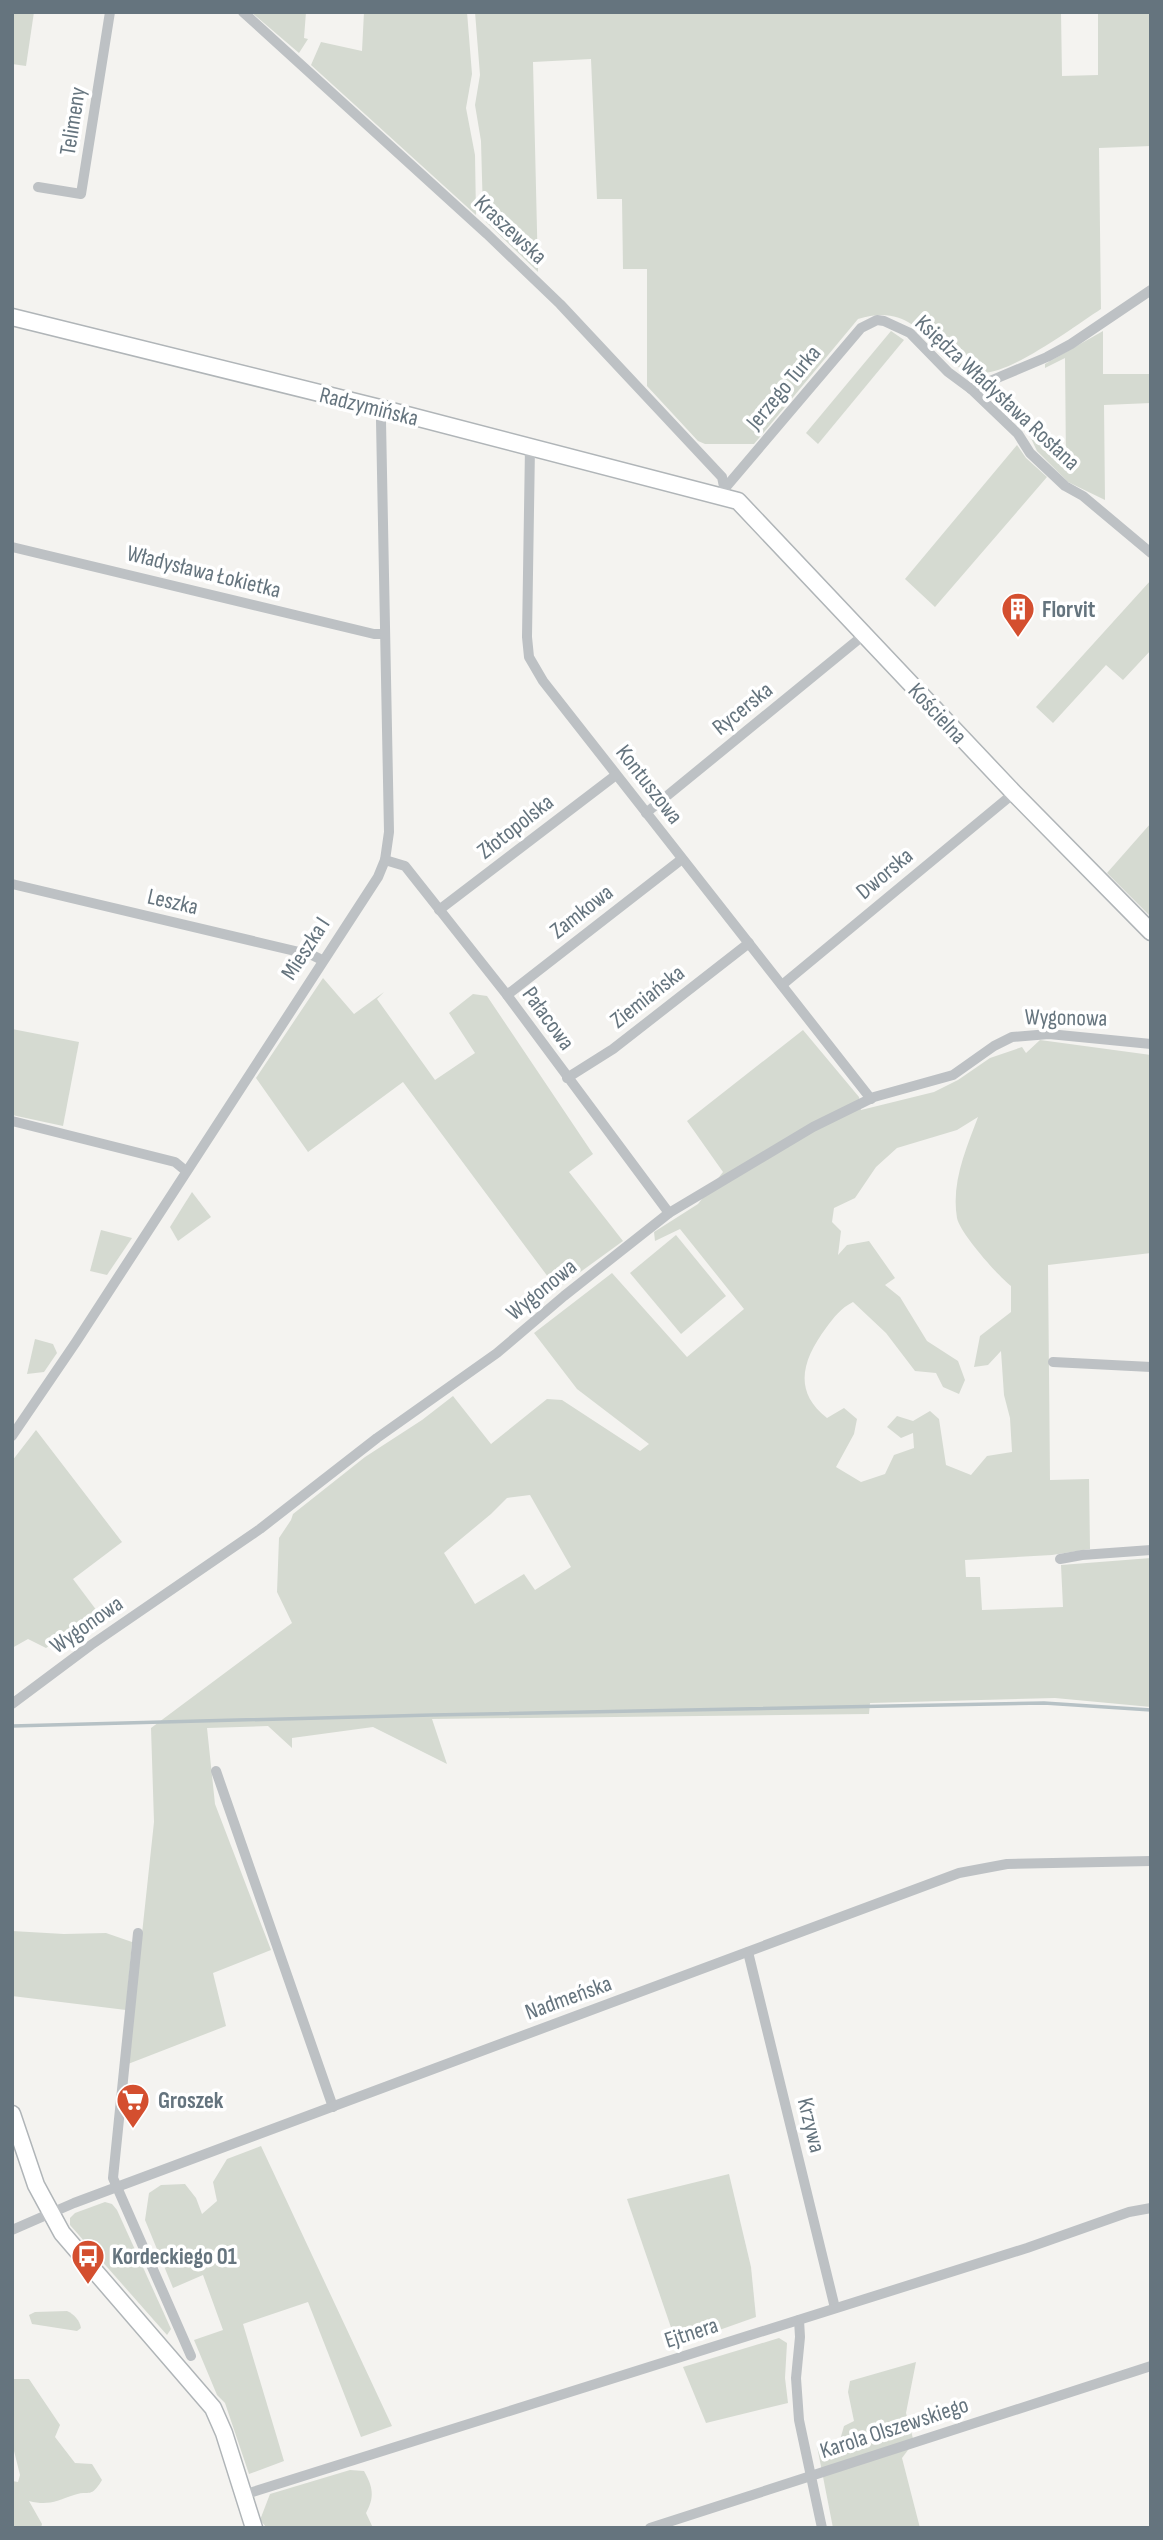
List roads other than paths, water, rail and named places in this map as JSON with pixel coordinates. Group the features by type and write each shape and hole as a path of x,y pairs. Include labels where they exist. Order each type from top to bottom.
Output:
{"street":[{"name":"Telimeny","path":"38,187 81,194 110,12"},
{"name":"Kraszewska","path":"243,12 560,304 722,477 726,491"},
{"path":"971,389 1071,344 1151,290"},
{"name":"Radzymińska","path":"12,317 530,447 726,491"},
{"name":"Jerzego Turka","path":"726,491 861,328 877,320"},
{"name":"Księdza Władysława Rosłana","path":"877,320 891,323 910,334 1018,434 1030,453 1065,486 1083,496 1149,547"},
{"name":"Mieszka I","path":"12,1436 378,877 384,860 388,832 381,421 384,409"},
{"name":"Kontuszowa","path":"530,447 526,609 529,657 543,681 871,1099"},
{"name":"Kościelna","path":"726,491 747,508 1014,793 1151,932"},
{"name":"Władysława Łokietka","path":"12,547 324,622 385,634"},
{"name":"Rycerska","path":"646,813 865,634"},
{"name":"Złotopolska","path":"439,910 616,775"},
{"name":"Dworska","path":"782,985 1014,793"},
{"name":"Zamkowa","path":"507,995 682,859"},
{"name":"Pałacowa","path":"384,860 405,866 507,995 669,1213"},
{"name":"Leszka","path":"12,884 312,955 323,960"},
{"name":"Ziemiańska","path":"567,1079 613,1048 749,943"},
{"name":"Wygonowa","path":"12,1704 260,1529 377,1438 497,1353 669,1213 813,1127 871,1099 953,1075 994,1046 1012,1037 1049,1034 1151,1044"},
{"path":"12,1121 175,1162 186,1171"},
{"path":"1053,1362 1151,1367"},
{"path":"1060,1559 1151,1550"},
{"path":"216,1771 333,2107"},
{"name":"Nadmeńska","path":"12,2230 49,2213 976,1868 1007,1864 1151,1861"},
{"path":"138,1933 113,2178 191,2356"},
{"name":"Krzywa","path":"748,1952 835,2308"},
{"path":"12,2114 32,2176 49,2213 71,2244 213,2408 224,2433 254,2528"},
{"name":"Ejtnera","path":"243,2495 1027,2248 1129,2212 1151,2208"},
{"path":"799,2319 796,2378 799,2420 822,2528"},
{"name":"Karola Olszewskiego","path":"650,2528 1151,2366"}],"waterway":[{"path":"12,1726 1044,1703 1151,1710"}],"place":[{"name":"Florvit","path":"1018,639"},
{"name":"Groszek","path":"133,2130"},
{"name":"Kordeckiego 01","path":"88,2286"}]}
